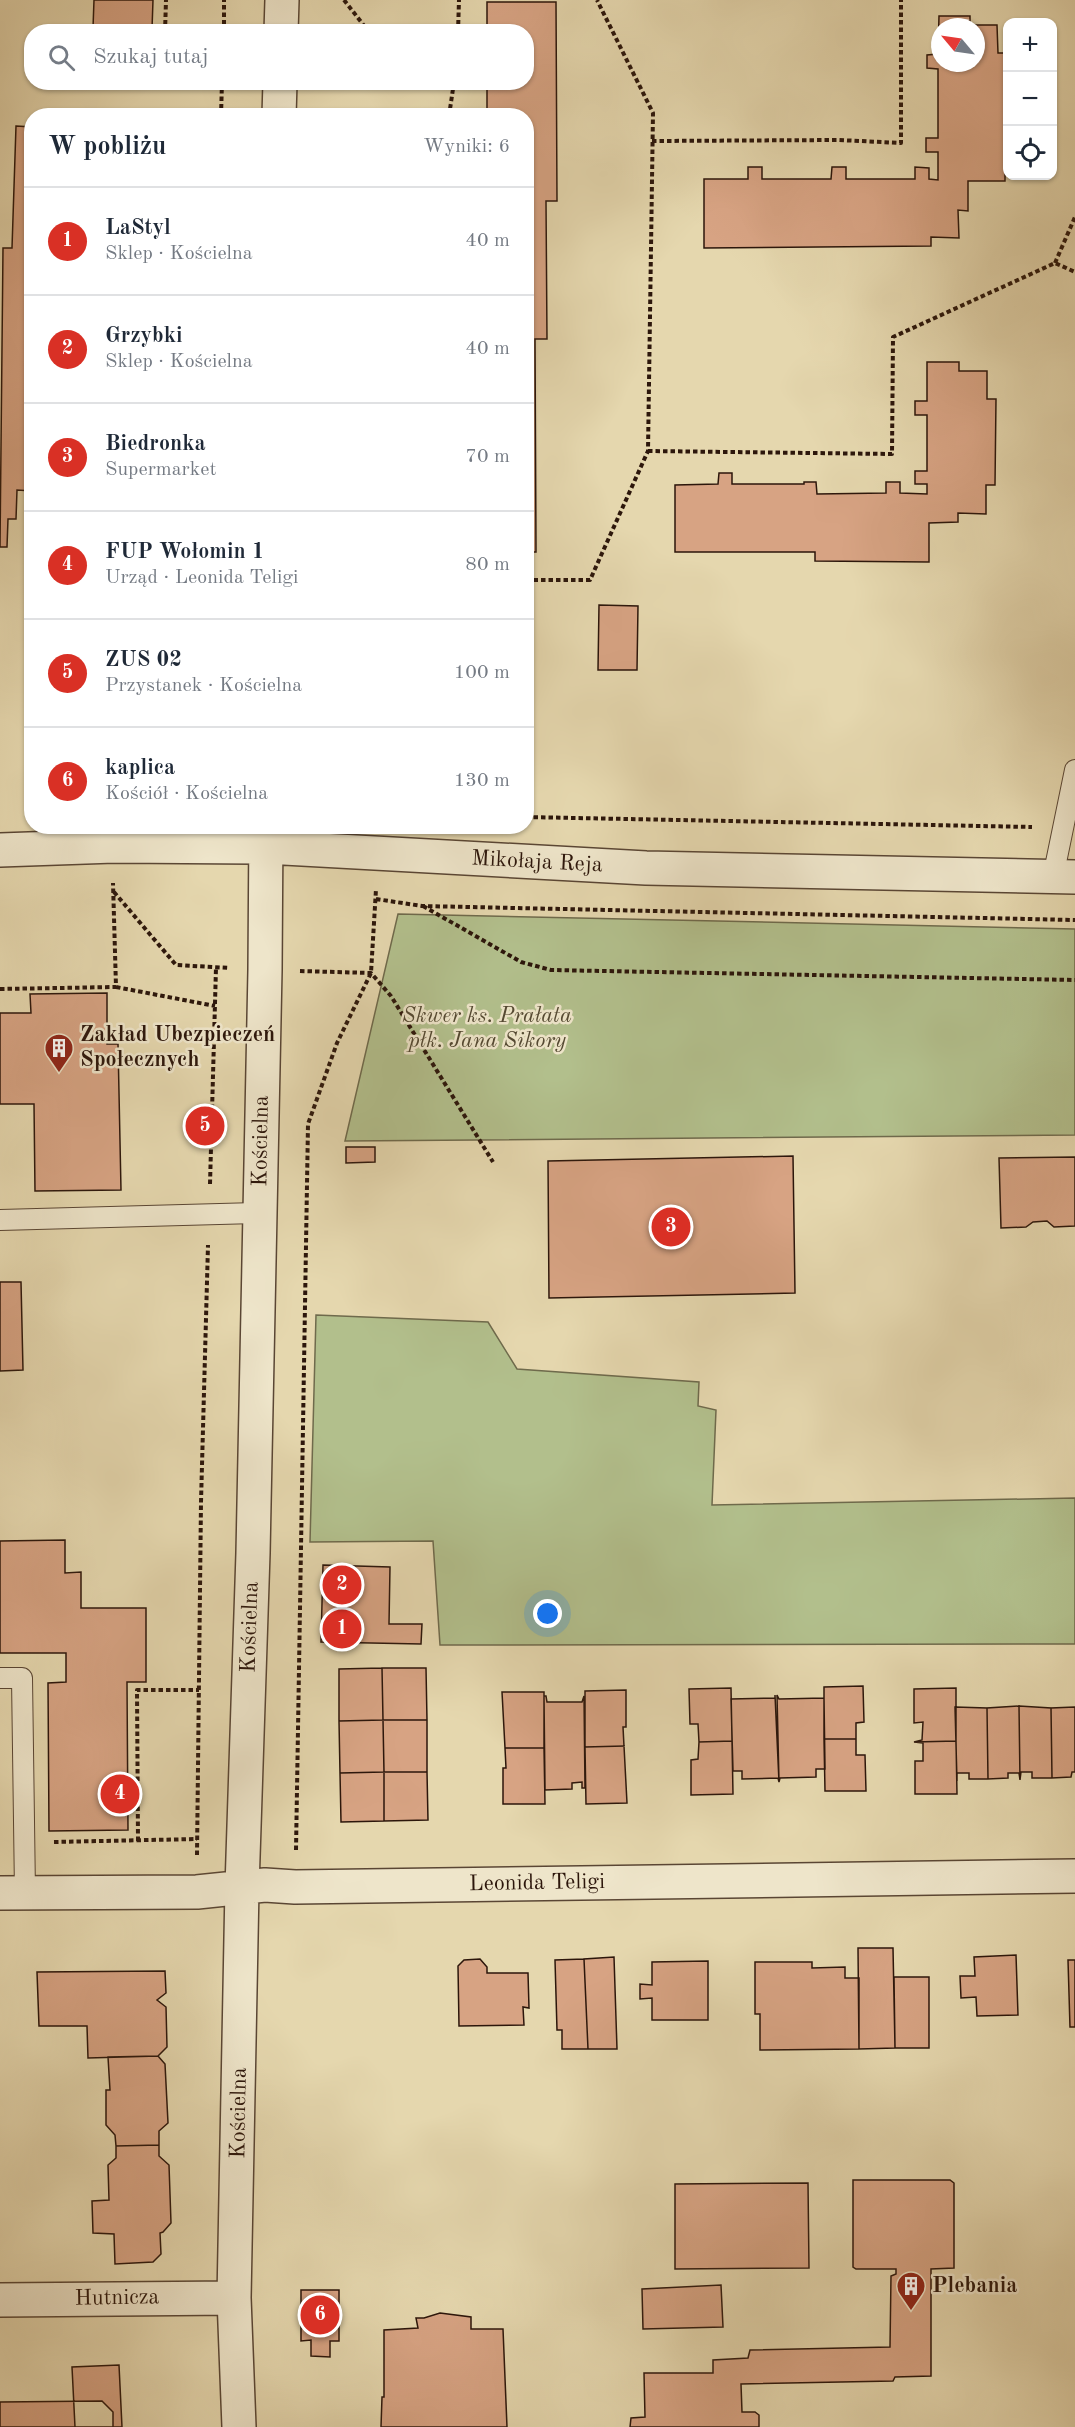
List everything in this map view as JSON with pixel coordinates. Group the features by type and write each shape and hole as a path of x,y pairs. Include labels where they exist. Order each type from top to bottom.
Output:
{"street":[{"path":"281,24 282,0"},
{"path":"279,108 280,90"},
{"name":"Mikołaja Reja","path":"0,850 266,837 646,868 1064,877"},
{"name":"Kościelna","path":"239,2427 234,2298 242,1887 253,1542 266,837"},
{"name":"Leonida Teligi","path":"12,1893 197,1892 242,1887 1075,1876"},
{"name":"Hutnicza","path":"0,2300 234,2298"}],"lane":[{"path":"1064,877 1075,770"},
{"path":"0,1220 259,1214"},
{"path":"0,1678 22,1678 24,1843 12,1893"}],"path":[{"path":"165,24 166,0"},
{"path":"224,0 224,24"},
{"path":"344,0 363,24"},
{"path":"458,24 459,0"},
{"path":"534,580 590,580 648,451 653,113 597,0"},
{"path":"652,141 839,140 901,143 901,0"},
{"path":"221,108 222,90"},
{"path":"450,108 453,90"},
{"path":"648,451 892,454 893,337 1055,263 1075,217"},
{"path":"1055,263 1075,272"},
{"path":"534,816 1033,827"},
{"path":"114,892 116,987"},
{"path":"295,1887 308,1124 337,1043 370,973 376,899 422,906 1075,920"},
{"path":"422,906 521,962 551,970 1075,980"},
{"path":"197,1892 201,1502 216,967"},
{"path":"370,973 391,996 493,1162"},
{"path":"0,989 116,987 215,1006"},
{"path":"138,1841 137,1690 200,1690"},
{"path":"24,1843 197,1839"}],"green space":[{"name":"Skwer ks. Prałata płk. Jana Sikory","path":"398,914 1075,929 1075,1135 345,1141"},
{"path":"316,1315 488,1322 517,1369 699,1382 698,1406 716,1410 712,1505 1075,1498 1075,1644 440,1645 433,1541 310,1542"}],"building":[{"path":"94,0 153,0 152,24 93,24"},
{"path":"487,2 556,2 557,201 546,201 547,339 535,339 536,552 534,552 534,108 487,108 487,90 534,90 534,24 487,24"},
{"path":"939,16 970,16 970,18 939,18"},
{"path":"985,25 997,25 998,53 1003,53 1003,180 1005,181 968,181 968,211 958,210 959,238 931,237 931,246 704,248 704,179 748,179 748,167 762,167 762,179 831,179 832,167 846,167 846,179 915,179 915,167 929,168 929,179 938,180 938,152 926,152 926,138 938,138 938,72 985,72"},
{"path":"927,55 931,55 931,68 927,68"},
{"path":"16,126 24,126 24,490 17,490 16,519 8,519 7,547 0,547 3,248 12,248"},
{"path":"927,362 959,362 959,371 987,371 987,399 996,399 995,485 986,485 986,514 958,513 958,522 929,523 929,562 815,561 815,552 675,552 675,485 718,484 719,473 732,473 732,484 816,482 817,494 886,493 886,482 900,482 900,493 927,494 927,484 915,484 915,471 927,471 927,415 915,415 915,401 927,401"},
{"path":"599,605 638,606 637,670 598,670"},
{"name":"Zakład Ubezpieczeń Społecznych","path":"107,993 107,1044 118,1044 121,1190 35,1191 34,1104 0,1104 0,1013 31,1013 30,994"},
{"path":"346,1147 375,1147 375,1162 346,1163"},
{"path":"793,1156 795,1293 549,1298 548,1161"},
{"path":"1075,1157 1075,1226 1054,1227 1047,1221 1033,1222 1026,1227 1001,1228 999,1158"},
{"path":"0,1282 21,1282 23,1370 0,1371"},
{"path":"65,1540 65,1573 81,1572 81,1608 146,1608 146,1682 127,1682 128,1830 49,1831 48,1683 66,1682 66,1653 0,1653 0,1541"},
{"path":"323,1565 390,1567 389,1624 422,1624 421,1644 321,1642"},
{"path":"382,1668 383,1720 339,1721 339,1669"},
{"path":"382,1668 426,1668 427,1720 383,1720"},
{"path":"863,1686 864,1722 856,1723 856,1739 824,1739 824,1687"},
{"path":"731,1688 732,1741 699,1742 698,1724 690,1724 689,1689"},
{"path":"956,1688 956,1741 914,1742 922,1740 923,1722 914,1723 914,1689"},
{"path":"626,1690 624,1746 585,1747 585,1691"},
{"path":"502,1692 544,1692 544,1748 505,1748"},
{"path":"775,1695 779,1782 778,1778 742,1779 742,1771 733,1771 731,1699 775,1698"},
{"path":"777,1695 779,1699 824,1698 825,1769 816,1769 816,1777 780,1778 779,1782"},
{"path":"544,1696 547,1702 582,1702 584,1696 585,1788 582,1788 582,1782 572,1783 572,1789 545,1790"},
{"path":"1019,1706 1020,1780 1019,1773 1008,1773 1008,1778 988,1779 987,1708"},
{"path":"1019,1706 1051,1708 1052,1778 1032,1778 1032,1772 1021,1772 1020,1780"},
{"path":"955,1707 987,1708 988,1779 969,1779 969,1773 957,1773 957,1781"},
{"path":"1075,1707 1075,1772 1072,1772 1071,1777 1052,1778 1051,1708"},
{"path":"383,1720 384,1772 340,1773 339,1721"},
{"path":"383,1720 427,1720 427,1772 384,1772"},
{"path":"824,1739 856,1739 856,1755 865,1755 866,1791 825,1791"},
{"path":"732,1741 733,1794 691,1795 691,1760 698,1759 699,1742"},
{"path":"956,1741 957,1794 915,1794 915,1761 923,1761 923,1743 914,1742"},
{"path":"624,1746 627,1803 586,1804 585,1747"},
{"path":"505,1748 544,1748 545,1804 503,1804"},
{"path":"384,1772 384,1821 341,1822 340,1773"},
{"path":"384,1772 427,1772 428,1820 384,1821"},
{"path":"858,1948 893,1948 895,2048 859,2049"},
{"path":"1016,1955 1018,2015 977,2016 976,1997 961,1998 960,1976 975,1976 974,1957"},
{"path":"614,1957 617,2049 588,2049 584,1959"},
{"path":"480,1959 487,1967 487,1973 528,1973 529,2008 523,2007 524,2025 459,2026 458,1966 464,1960"},
{"path":"584,1959 588,2049 562,2049 562,2030 557,2030 555,1960"},
{"path":"1068,1960 1075,1960 1075,2027 1070,2027"},
{"path":"708,1961 708,2020 652,2020 652,1998 640,1999 640,1984 652,1985 652,1962"},
{"path":"755,1962 812,1962 812,1968 845,1967 845,1978 859,1978 859,2049 760,2050 760,2014 755,2014"},
{"path":"165,1971 166,1993 157,2000 166,2007 167,2047 158,2056 88,2058 87,2026 39,2026 37,1972"},
{"path":"894,1977 929,1977 929,2048 895,2048"},
{"path":"158,2056 165,2064 168,2123 159,2131 159,2145 116,2146 115,2135 106,2125 106,2090 110,2090 108,2057"},
{"path":"159,2145 159,2156 169,2165 171,2223 160,2233 161,2254 153,2262 115,2264 114,2234 93,2233 92,2201 109,2200 108,2165 116,2158 116,2146"},
{"name":"Plebania","path":"853,2180 950,2180 954,2183 954,2268 931,2269 931,2376 895,2377 893,2381 741,2384 742,2412 755,2412 759,2415 759,2427 630,2427 631,2418 645,2417 644,2373 713,2373 713,2360 748,2358 750,2350 890,2347 891,2276 896,2274 896,2269 856,2269 853,2267"},
{"path":"808,2183 809,2268 675,2269 675,2184"},
{"path":"721,2285 723,2327 643,2329 642,2289"},
{"path":"301,2290 339,2290 339,2341 330,2341 330,2357 311,2356 311,2340 301,2341"},
{"path":"440,2313 471,2317 471,2329 503,2329 507,2427 381,2427 382,2397 384,2397 384,2330 418,2328 416,2318"},
{"path":"119,2365 122,2427 75,2427 72,2367"},
{"path":"102,2401 113,2412 113,2427 0,2427 0,2402"}],"place":[{"name":"Zakład Ubezpieczeń Społecznych","path":"59,1074"},
{"name":"ZUS 02","path":"205,1126"},
{"name":"Biedronka","path":"671,1227"},
{"name":"Grzybki","path":"342,1585"},
{"name":"LaStyl","path":"342,1629"},
{"name":"FUP Wołomin 1","path":"120,1794"},
{"name":"Plebania","path":"911,2312"},
{"name":"kaplica","path":"320,2315"}]}
